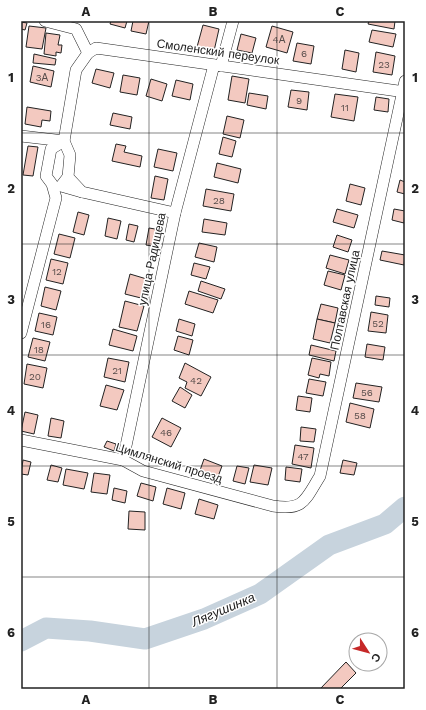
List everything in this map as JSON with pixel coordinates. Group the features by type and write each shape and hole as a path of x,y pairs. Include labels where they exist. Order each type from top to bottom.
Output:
{"street":[{"path":"21,333 60,182 70,155 64,141 76,70 88,53 76,28 45,21"},
{"name":"улица Радищева","path":"122,460 175,212 218,65 233,21"},
{"name":"Смоленский переулок","path":"88,53 96,48 404,88"},
{"name":"Полтавская улица","path":"286,508 297,507 307,498 320,476 404,88"},
{"path":"21,136 64,141"},
{"path":"64,141 51,149 46,176 82,192 175,212"},
{"name":"Цимлянский проезд","path":"21,440 122,460 143,471 259,503 286,508"}],"building":[{"path":"111,21 127,21 125,28 110,24"},
{"path":"133,21 149,21 146,34 131,31"},
{"path":"369,21 395,21 394,29 368,24"},
{"path":"21,22 27,23 25,30 21,29"},
{"path":"203,25 219,29 214,51 197,47"},
{"path":"29,26 46,28 42,49 26,47"},
{"path":"272,26 293,32 287,53 266,47"},
{"path":"372,30 396,34 393,47 369,42"},
{"path":"46,33 60,35 58,45 62,45 61,53 56,52 56,56 44,54"},
{"path":"241,34 256,38 252,53 237,50"},
{"path":"297,43 314,46 311,64 293,61"},
{"path":"345,50 359,53 356,72 342,69"},
{"path":"376,52 395,56 392,75 373,72"},
{"path":"34,54 56,59 55,65 33,63"},
{"path":"33,66 54,71 51,87 30,82"},
{"path":"96,69 114,73 110,88 92,83"},
{"path":"123,75 140,78 137,95 120,92"},
{"path":"232,76 249,79 245,103 228,100"},
{"path":"151,79 167,84 162,101 146,96"},
{"path":"176,80 193,84 190,100 172,96"},
{"path":"291,90 309,92 307,110 288,107"},
{"path":"249,93 268,96 266,109 247,105"},
{"path":"335,94 358,97 354,121 331,117"},
{"path":"376,97 389,99 388,112 374,110"},
{"path":"27,107 51,111 50,121 42,120 41,127 25,124"},
{"path":"113,113 132,117 130,129 110,125"},
{"path":"227,116 244,120 240,138 223,134"},
{"path":"223,137 236,141 232,157 219,154"},
{"path":"116,144 126,146 124,152 142,156 140,167 112,161"},
{"path":"28,146 38,147 33,176 23,175"},
{"path":"158,149 177,153 173,171 154,167"},
{"path":"217,163 241,169 238,183 214,177"},
{"path":"155,176 168,179 164,200 151,198"},
{"path":"400,180 405,182 405,194 397,192"},
{"path":"350,184 365,188 361,205 346,201"},
{"path":"206,189 234,194 231,211 203,206"},
{"path":"337,209 358,215 354,228 333,222"},
{"path":"394,209 405,211 404,223 392,220"},
{"path":"78,212 89,215 84,235 73,232"},
{"path":"108,218 121,221 117,239 105,236"},
{"path":"204,219 227,223 225,235 202,232"},
{"path":"129,224 138,226 134,242 126,240"},
{"path":"149,228 161,230 158,247 146,245"},
{"path":"59,234 75,238 70,258 54,254"},
{"path":"337,235 352,240 348,252 333,247"},
{"path":"199,243 217,247 214,262 195,257"},
{"path":"382,251 405,255 404,265 380,260"},
{"path":"330,255 349,260 345,274 326,268"},
{"path":"51,259 68,263 63,284 46,280"},
{"path":"194,263 210,267 206,279 191,275"},
{"path":"328,271 345,275 341,290 324,285"},
{"path":"130,274 150,280 145,299 125,294"},
{"path":"201,281 225,289 221,299 198,291"},
{"path":"45,287 61,291 56,310 41,306"},
{"path":"189,291 218,300 213,313 185,304"},
{"path":"376,296 390,298 389,307 375,305"},
{"path":"125,301 144,306 137,331 119,327"},
{"path":"321,304 338,308 335,323 317,319"},
{"path":"371,312 388,315 386,333 368,331"},
{"path":"39,313 57,317 53,335 35,331"},
{"path":"179,319 195,324 192,336 176,331"},
{"path":"317,319 335,323 330,343 313,339"},
{"path":"113,329 137,336 133,351 109,345"},
{"path":"178,336 193,340 189,355 174,350"},
{"path":"33,338 50,342 45,361 28,357"},
{"path":"367,344 385,347 383,360 365,357"},
{"path":"311,345 336,351 334,361 309,355"},
{"path":"108,358 129,362 125,382 104,377"},
{"path":"312,358 331,362 329,376 320,374 319,378 308,375"},
{"path":"185,363 211,377 201,396 185,388 187,382 179,378"},
{"path":"27,364 47,368 43,388 24,384"},
{"path":"309,379 326,382 323,396 306,393"},
{"path":"356,383 382,387 379,402 353,398"},
{"path":"106,385 124,390 117,410 100,406"},
{"path":"180,387 192,395 185,408 172,401"},
{"path":"298,396 312,398 310,412 296,410"},
{"path":"350,403 374,409 370,428 346,422"},
{"path":"25,412 38,415 34,434 21,431"},
{"path":"51,418 64,421 61,438 48,436"},
{"path":"162,418 181,428 171,447 152,437"},
{"path":"301,427 316,429 314,442 300,441"},
{"path":"107,441 116,444 114,451 104,447"},
{"path":"295,445 314,448 311,468 292,464"},
{"path":"204,459 222,466 216,482 198,476"},
{"path":"23,460 31,462 28,475 21,474"},
{"path":"343,460 357,463 354,475 340,473"},
{"path":"51,465 62,468 58,482 47,480"},
{"path":"254,465 272,468 268,485 250,482"},
{"path":"237,466 249,468 245,484 233,481"},
{"path":"286,467 302,469 300,482 285,480"},
{"path":"66,469 88,473 84,489 63,485"},
{"path":"94,473 110,475 107,494 91,492"},
{"path":"141,483 156,487 153,501 137,496"},
{"path":"114,488 127,491 125,503 112,500"},
{"path":"167,488 185,493 181,509 163,504"},
{"path":"199,499 218,505 214,519 195,514"},
{"path":"129,511 145,512 145,530 128,529"},
{"path":"346,662 348,664 348,672 356,673 340,689 320,689"}],"waterway":[{"name":"Лягушинка","path":"21,641 46,628 90,631 145,639 204,619 260,594 329,545 385,524 405,507"}]}
